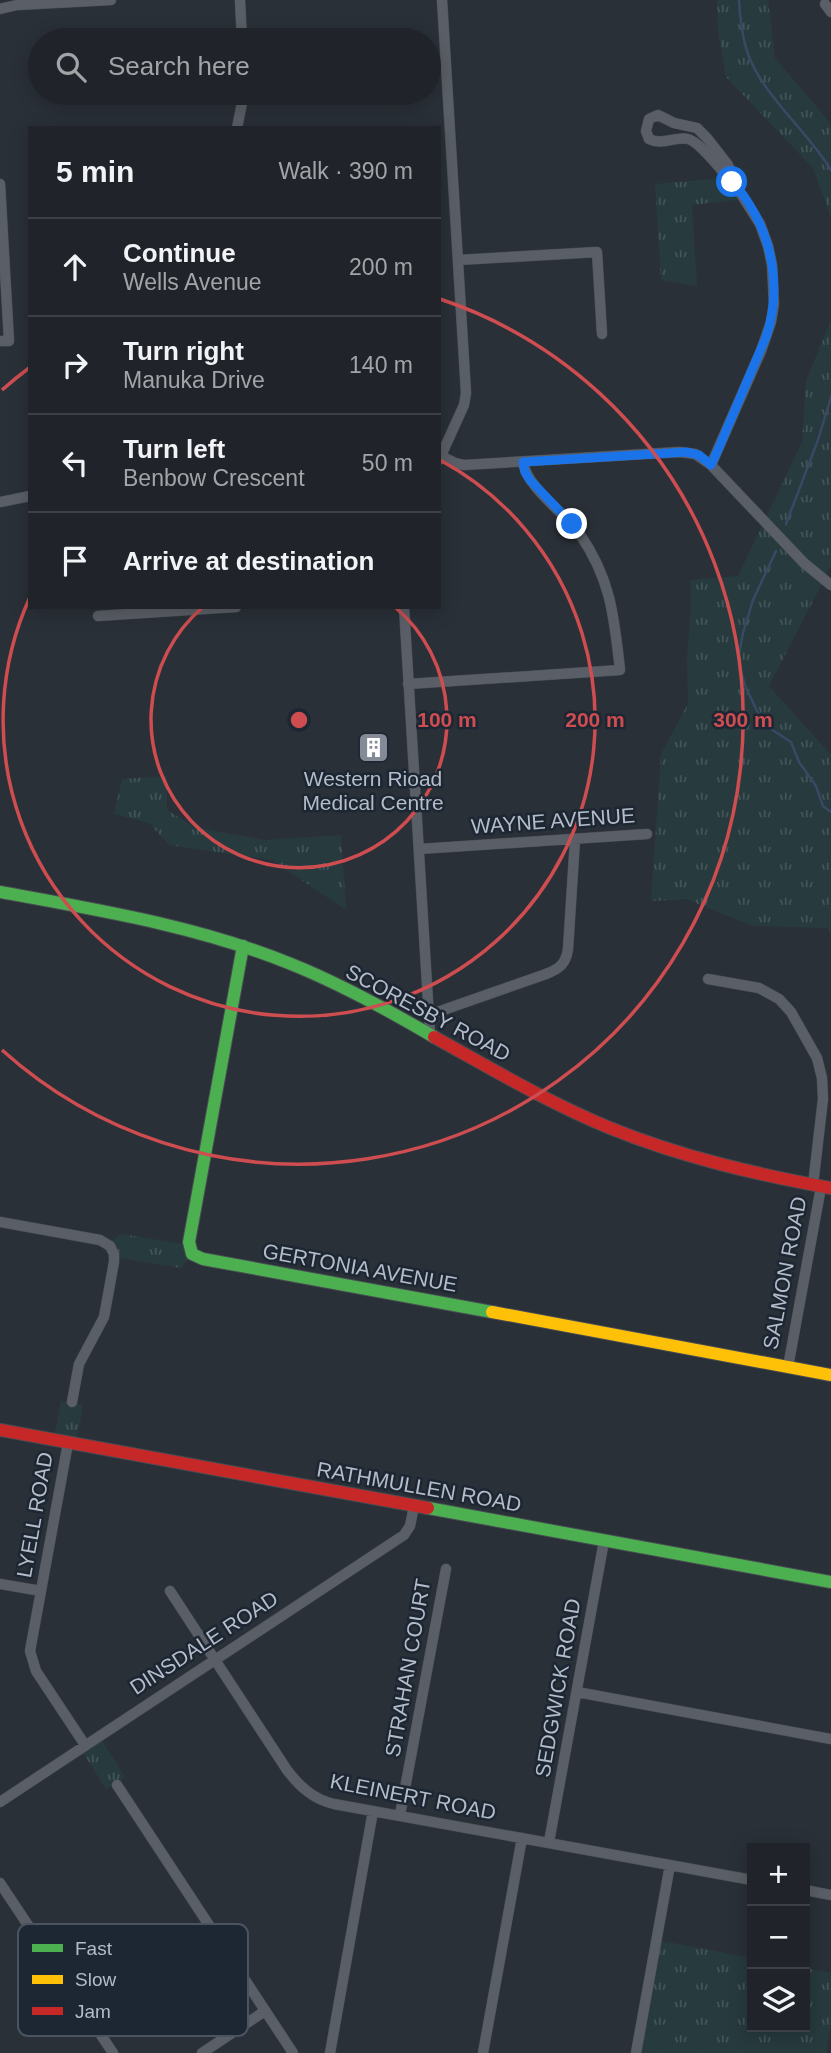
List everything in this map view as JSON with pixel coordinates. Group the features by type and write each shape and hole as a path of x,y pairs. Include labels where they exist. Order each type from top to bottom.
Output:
{"street":[{"path":"0,9 17,5 111,0"},
{"path":"240,0 241,28"},
{"path":"441,456 464,405 466,393 442,0"},
{"path":"237,126 242,105"},
{"path":"711,465 771,322 774,304 772,265 760,224 736,186 728,164 702,132 658,115 649,119 646,131 649,139 659,142 679,138 693,140 736,186"},
{"path":"0,184 9,341 0,341"},
{"path":"458,260 597,252 602,334"},
{"path":"441,458 464,465 686,452 699,455 814,572 831,585"},
{"path":"408,684 620,670 613,610 599,568 572,524 527,476 523,462"},
{"path":"0,502 28,496"},
{"path":"98,616 205,609"},
{"path":"404,609 430,1034"},
{"name":"WAYNE AVENUE","path":"419,849 647,834"},
{"path":"429,1015 562,966 568,949 575,839"},
{"name":"SCORESBY ROAD","path":"0,892 159,922 243,946 340,986 561,1106 611,1129 708,1163 822,1187"},
{"name":"GERTONIA AVENUE","path":"243,946 189,1242 194,1256 831,1375"},
{"name":"SALMON ROAD","path":"708,979 759,988 779,999 791,1012 817,1058 822,1078 822,1187 788,1367"},
{"path":"0,1222 100,1240 113,1250 114,1262 104,1317 79,1364 72,1402"},
{"name":"RATHMULLEN ROAD","path":"0,1430 831,1583"},
{"name":"LYELL ROAD","path":"68,1443 31,1644 36,1671 85,1745"},
{"name":"DINSDALE ROAD","path":"0,1802 404,1535 410,1526 414,1506"},
{"name":"SEDGWICK ROAD","path":"549,1843 604,1541"},
{"name":"STRAHAN COURT","path":"400,1815 446,1569"},
{"path":"0,1584 41,1591"},
{"name":"KLEINERT ROAD","path":"170,1591 287,1770 315,1797 373,1811 747,1879"},
{"path":"577,1692 831,1739"},
{"path":"117,1785 208,1924"},
{"path":"330,2053 373,1811"},
{"path":"483,2053 522,1838"},
{"path":"636,2053 670,1865"},
{"path":"0,1883 27,1924"},
{"path":"810,1891 831,1895"},
{"path":"248,1985 293,2053"},
{"path":"248,2022 265,2011"},
{"path":"102,2036 113,2053"},
{"path":"202,2053 228,2036"}],"green space":[{"path":"717,0 768,0 775,58 831,124 831,218 813,168 726,77 718,31"},
{"path":"726,178 745,199 692,205 697,286 661,280 655,184"},
{"path":"831,320 831,566 769,686 831,755 831,935 827,928 752,926 686,899 651,901 661,754 688,704 690,580 738,576 802,442 806,381"},
{"path":"167,776 167,810 194,827 264,840 341,835 346,910 272,860 169,845 149,823 114,814 122,779"},
{"path":"121,1234 189,1245 192,1254 181,1268 114,1257 108,1244"},
{"path":"61,1401 83,1405 76,1444 54,1440"},
{"path":"99,1736 125,1777 106,1789 80,1748"},
{"path":"657,1940 747,1957 747,2032 810,2032 810,1969 831,1973 831,2024 826,2053 636,2053"}],"waterway":[{"path":"739,0 744,41 755,69 774,98 831,170"},
{"path":"786,524 818,440 831,397"},
{"path":"776,551 753,600 743,633 739,654 740,668 761,719 791,742 799,762 816,786 823,806 831,812"}],"traffic: fast":[{"path":"0,892 147,920 256,951 346,989 434,1037"},
{"path":"243,946 189,1242 192,1254 203,1259 492,1312"},
{"path":"428,1508 831,1582"}],"traffic: slow":[{"path":"492,1312 831,1375"}],"traffic: jam":[{"path":"434,1037 565,1108 610,1128 719,1164 831,1188"},
{"path":"0,1430 428,1508"}],"place":[{"name":"Western Rioad Medical Centre","path":"373,747"}],"route":[{"path":"572,524 530,480 523,462 691,452 711,465 766,337 774,304 768,246 751,208 732,182"}]}
